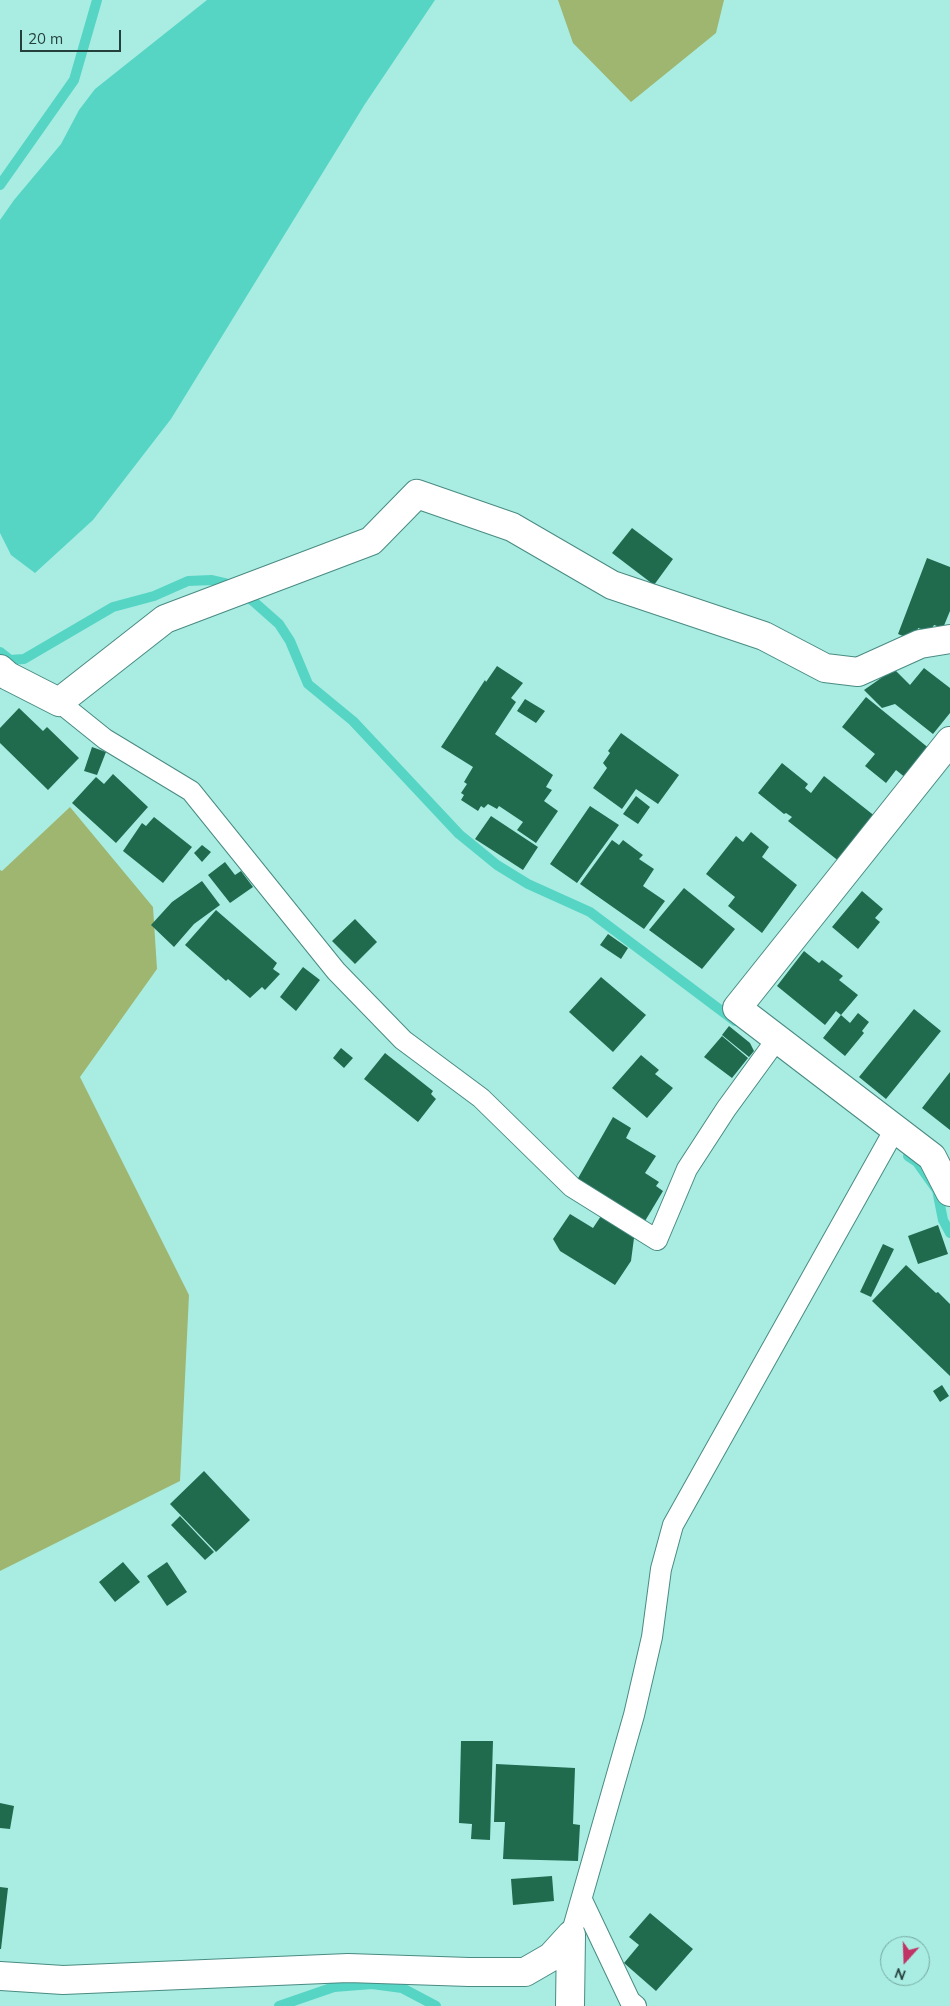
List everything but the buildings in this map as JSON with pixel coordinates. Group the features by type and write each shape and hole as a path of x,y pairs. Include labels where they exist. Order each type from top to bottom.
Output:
{"street":[{"path":"0,669 8,676 59,702 165,619 371,541 418,494 512,526 612,585 764,636 825,668 858,672 920,644 950,640"},
{"path":"950,741 737,1008 772,1046 890,1137 932,1157 950,1192"},
{"path":"0,1976 63,1980 348,1968 525,1972 551,1958 571,1935"},
{"path":"570,2006 571,1935"}],"lane":[{"path":"59,702 105,739 191,791 336,971 403,1040 481,1098 572,1187 657,1240 687,1169 726,1109 772,1046"},
{"path":"571,1935 634,1714 652,1638 661,1569 673,1525 890,1137"},
{"path":"582,1900 630,2001 636,2006"}],"shaded area":[{"path":"207,0 435,0 365,104 171,419 93,520 35,573 11,555 0,533 0,220 14,200 61,144 79,110 95,89"},
{"path":"558,0 724,0 716,33 631,102 573,43"},
{"path":"70,807 153,907 157,969 80,1077 189,1295 180,1481 0,1571 0,870 2,871"}],"waterway":[{"path":"0,185 74,80 97,0"},
{"path":"0,652 10,660 24,659 113,607 154,596 188,581 212,580 225,583 253,601 279,624 290,641 308,684 353,721 459,834 497,865 528,884 590,912 735,1021"},
{"path":"908,1156 917,1162 937,1190 943,1220 950,1233"},
{"path":"279,2006 334,1987 372,1984 402,1988 436,2006"}]}
